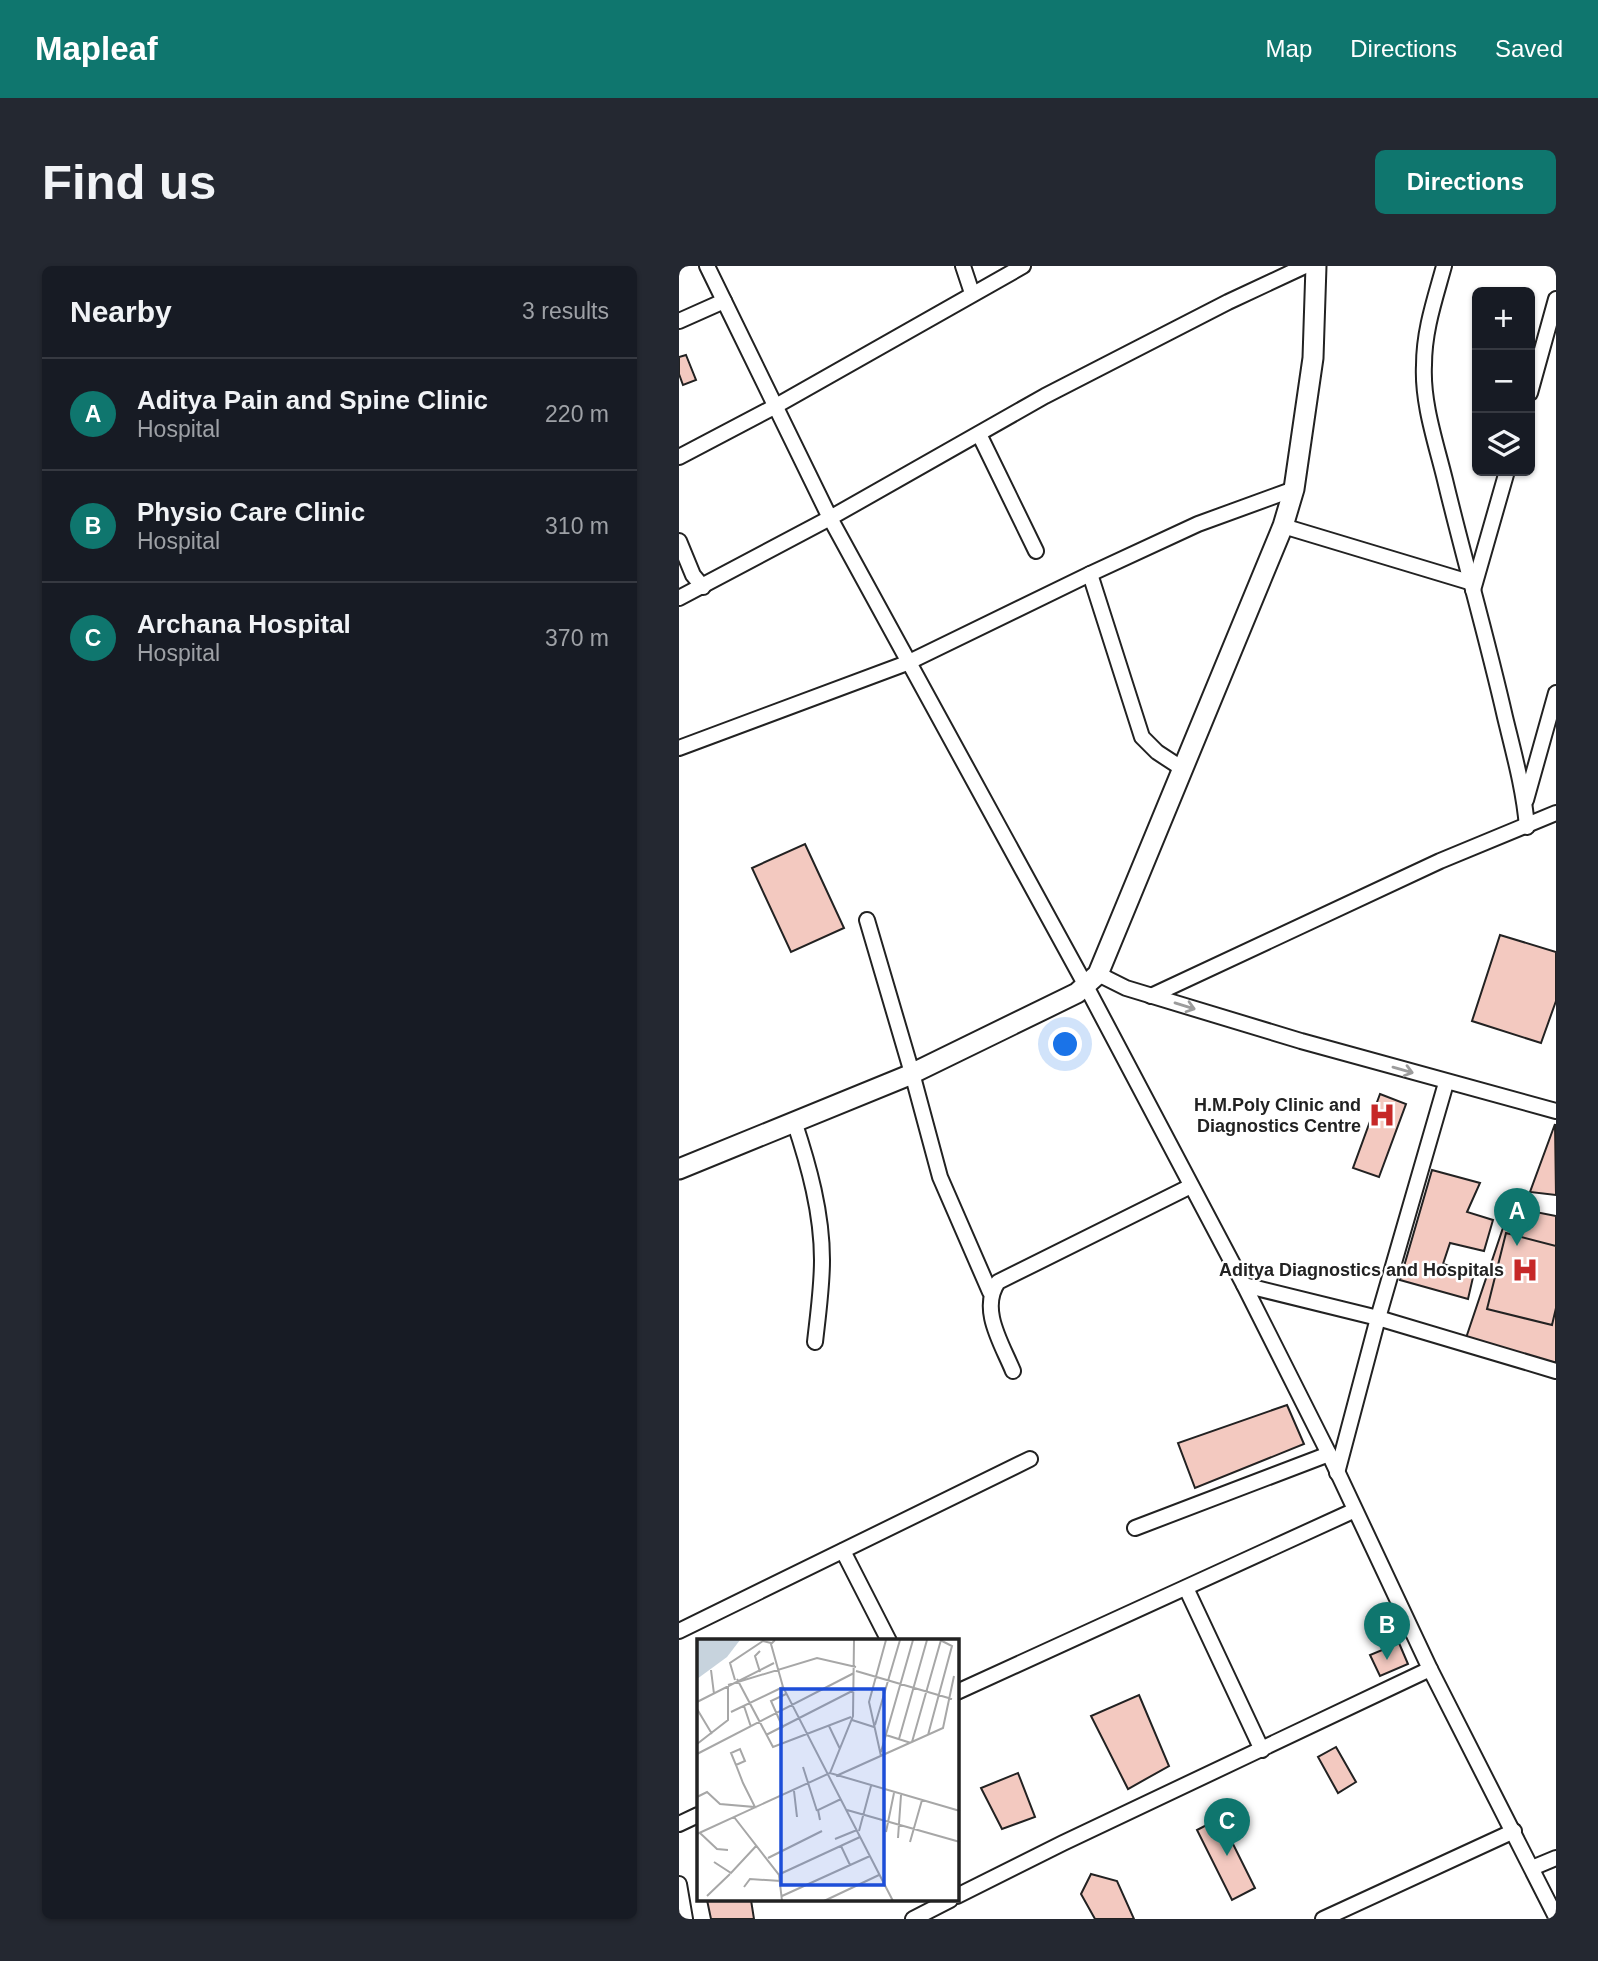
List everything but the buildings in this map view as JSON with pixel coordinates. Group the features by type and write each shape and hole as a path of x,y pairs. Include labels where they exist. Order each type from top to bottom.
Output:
{"main road":[{"path":"679,1169 912,1073 1077,993 1092,980 1283,526 1294,489 1313,358 1316,266"}],"street":[{"path":"707,266 774,407 907,663 1092,980 1191,1186 1329,1454 1353,1511 1430,1669 1556,1917"},
{"path":"963,266 972,293"},
{"path":"679,457 774,407 1023,266"},
{"path":"679,598 830,518 1045,396 1228,302 1305,266"},
{"path":"1444,266 1429,320 1423,369 1429,415 1471,588 1493,665 1525,803 1527,827"},
{"path":"1535,375 1556,299"},
{"path":"679,321 724,301"},
{"path":"979,434 1036,551"},
{"path":"1471,588 1505,476"},
{"path":"679,748 907,663 1090,573 1198,524 1294,489"},
{"path":"1283,526 1471,588"},
{"path":"679,541 693,575 702,587"},
{"path":"1090,573 1142,737 1157,752 1183,769"},
{"path":"1525,803 1556,693"},
{"path":"1151,996 1440,861 1556,813"},
{"path":"867,920 940,1177 990,1292 991,1315 1013,1371"},
{"path":"1092,980 1446,1083 1556,1111"},
{"path":"1337,1473 1378,1318 1446,1083"},
{"path":"795,1121 816,1202 821,1238 822,1261 815,1342"},
{"path":"990,1292 1008,1275 1191,1186"},
{"path":"1244,1285 1378,1318 1556,1371"},
{"path":"1135,1528 1329,1454"},
{"path":"679,1631 1030,1459"},
{"path":"959,1691 1353,1511"},
{"path":"843,1551 888,1639"},
{"path":"1186,1588 1262,1749"},
{"path":"959,1895 1430,1669"},
{"path":"679,1824 697,1815"},
{"path":"1323,1919 1514,1831"},
{"path":"1532,1868 1556,1858"},
{"path":"679,1884 685,1919"},
{"path":"913,1919 946,1902"}],"place":[{"name":"H.M.Poly Clinic and Diagnostics Centre","path":"1382,1115"},
{"name":"Aditya Pain and Spine Clinic","path":"1517,1246"},
{"name":"Aditya Diagnostics and Hospitals","path":"1525,1270"},
{"name":"Physio Care Clinic","path":"1387,1660"},
{"name":"Archana Hospital","path":"1227,1856"}]}
